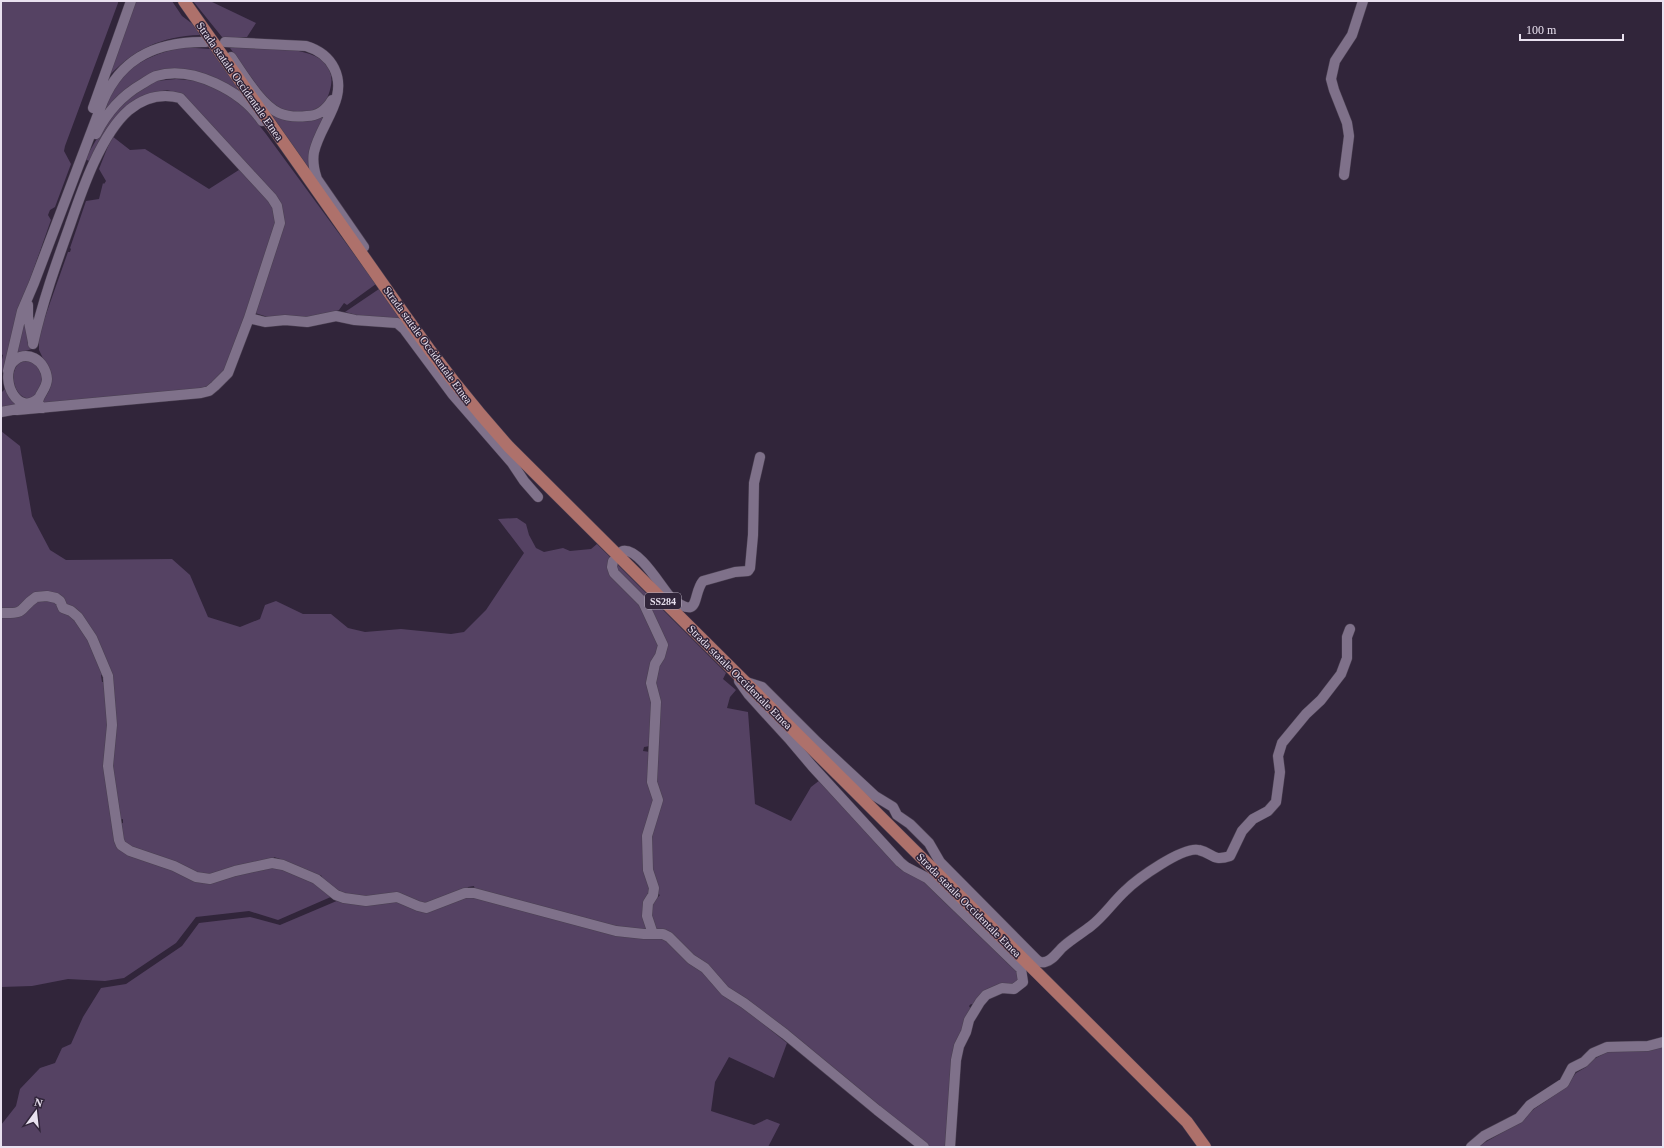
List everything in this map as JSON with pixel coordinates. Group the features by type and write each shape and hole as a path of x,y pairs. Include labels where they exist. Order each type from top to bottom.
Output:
{"main road":[{"name":"Strada statale Occidentale Etnea","path":"185,1 442,368 504,442 1187,1122 1205,1147"}],"street":[{"path":"76,169 81,141 131,1"},
{"path":"185,1 202,17 255,91 280,114 300,117 312,116 321,113 327,108 332,99 337,77"},
{"path":"1344,175 1348,136 1347,123 1331,79 1335,61 1352,34 1363,1"},
{"path":"31,405 12,394 7,373 22,311 108,88 113,79 121,71 140,56 173,43 190,41 206,42"},
{"path":"225,42 306,46 317,50 327,58 333,66 337,77 338,94 314,153 314,170 317,179 376,264 378,276"},
{"path":"76,169 106,116 124,95 155,76 174,74 199,77 227,88 260,117 327,214 346,231"},
{"path":"1,412 31,405 193,394 209,391 223,380 228,373 249,318 280,223 277,206 272,198 180,98 170,95 150,98 138,104 129,111 110,133 83,189 46,292 33,344"},
{"path":"31,405 46,385 47,379 46,373 33,344 29,328 28,308 34,283"},
{"path":"28,308 30,312 35,312 46,292"},
{"path":"249,318 265,322 285,320 307,322 336,316 355,320 397,323 404,329 453,395 512,463 524,481 538,497"},
{"path":"1,388 12,364 20,357 29,356 40,361"},
{"path":"621,552 627,550 634,554 648,567 671,598 690,607 696,602 703,581 735,572 748,571 750,568 753,535 754,483 760,457"},
{"path":"613,561 612,566 614,573 642,602 661,638 663,645 660,656 655,664 651,683 656,702 652,782 658,800 647,836 648,870 654,888 647,906 647,916 653,934"},
{"path":"1,613 18,612 24,609 36,597 51,596 60,601 63,608 71,611 78,617 92,638 108,676 112,725 108,766 119,840 121,845 130,852 174,866 196,877 214,878 235,870 272,863 283,865 316,879 336,895 344,898 366,901 397,897 426,908 465,893 474,893 616,931 663,934 669,937 691,959 706,968 725,991 744,1003 785,1034 924,1147"},
{"path":"743,681 762,687 817,742 875,796 893,807 895,817 910,824 929,843 940,862 1040,962 1048,961 1113,906 1125,891 1160,865 1190,849 1200,850 1210,856 1221,859 1230,856 1242,831 1252,820 1268,812 1276,802 1280,772 1278,756 1282,743 1306,714 1321,700 1341,674 1347,658 1347,637 1350,629"},
{"path":"729,666 749,695 900,862 906,867 927,878 943,892 1021,969 1023,982 1014,989 1002,988 986,995 969,1020 956,1060 950,1147"},
{"path":"875,835 883,827"},
{"path":"1471,1147 1484,1136 1519,1118 1530,1105 1564,1083 1572,1068 1584,1062 1593,1053 1607,1047 1648,1046 1663,1042"}],"shaded area":[{"path":"1,1 118,1 118,3 65,146 64,151 71,164 55,207 50,210 48,215 51,220 21,305 1,377 3,355 1,354"},
{"path":"134,1 172,1 182,16 194,25 200,35 173,38 149,46 127,60 107,78"},
{"path":"193,1 210,1 256,23 247,37 222,37"},
{"path":"182,47 210,49 244,94 241,95 226,85 156,73 127,88 104,111 114,88 127,72 153,56"},
{"path":"230,48 285,49 304,52 319,58 329,68 331,84 324,105 308,113 296,114 276,108 261,91"},
{"path":"176,79 198,81 225,92 244,106 376,284 347,305 344,303 339,310 326,315 311,318 271,318 255,313 282,213 187,102 185,95 167,90 148,94 135,100 91,162 85,159 113,111 135,91 156,81"},
{"path":"268,110 326,113 312,175"},
{"path":"112,136 130,150 145,149 209,189 242,168 269,197 278,223 227,368 217,382 200,390 43,403 50,389 51,375 39,350 39,334 68,252 70,252 86,201 99,199 103,183 104,184 106,181 99,169"},
{"path":"379,289 404,323 379,321 345,312"},
{"path":"23,319 25,320 32,349 17,353"},
{"path":"25,359 37,364 42,378 42,385 38,392 32,397 25,398 16,388 14,372 18,364"},
{"path":"5,389 8,395 17,404 1,408 1,393"},
{"path":"1,431 20,446 32,516 50,550 66,560 172,559 190,575 208,617 240,627 260,619 265,605 276,601 303,614 331,614 348,628 365,632 401,629 451,634 464,632 486,610 524,553 498,519 517,518 526,524 529,535 536,548 544,552 563,548 570,551 591,549 597,544 611,558 609,566 638,599 660,644 652,694 650,746 644,747 643,751 650,752 655,796 646,828 651,885 649,930 616,929 475,890 474,886 468,887 467,890 427,904 347,896 321,879 322,876 317,874 315,876 274,857 273,861 210,877 123,844 119,824 123,823 123,819 120,820 112,767 113,701 89,630 50,594 23,608 1,611"},
{"path":"615,562 726,673 723,679 736,690 730,697 727,708 748,712 755,804 791,821 811,787 820,780 1016,966 1019,982 974,1005 971,1004 969,1006 972,1011 955,1052 948,1147 929,1147 657,931 649,907 660,895 657,893 651,878 650,852 653,822 653,684 663,637 615,571"},
{"path":"49,598 77,618 105,674 101,675 102,682 106,682 120,845 191,878 272,866 316,882 333,896 278,920 249,911 196,917 176,943 124,978 105,981 68,979 32,986 1,987 1,616 35,601"},
{"path":"469,895 667,939 711,976 727,998 741,1006 787,1043 774,1078 729,1057 715,1082 711,1111 754,1125 767,1119 780,1124 768,1147 1,1147 1,1125 16,1106 20,1089 40,1068 55,1063 62,1048 71,1044 83,1017 101,988 126,984 182,946 199,923 250,917 280,925 339,900 396,901 408,906"},
{"path":"1663,1046 1663,1147 1477,1147 1515,1125 1534,1109 1565,1088 1576,1073 1586,1067 1594,1059 1607,1052"}]}
